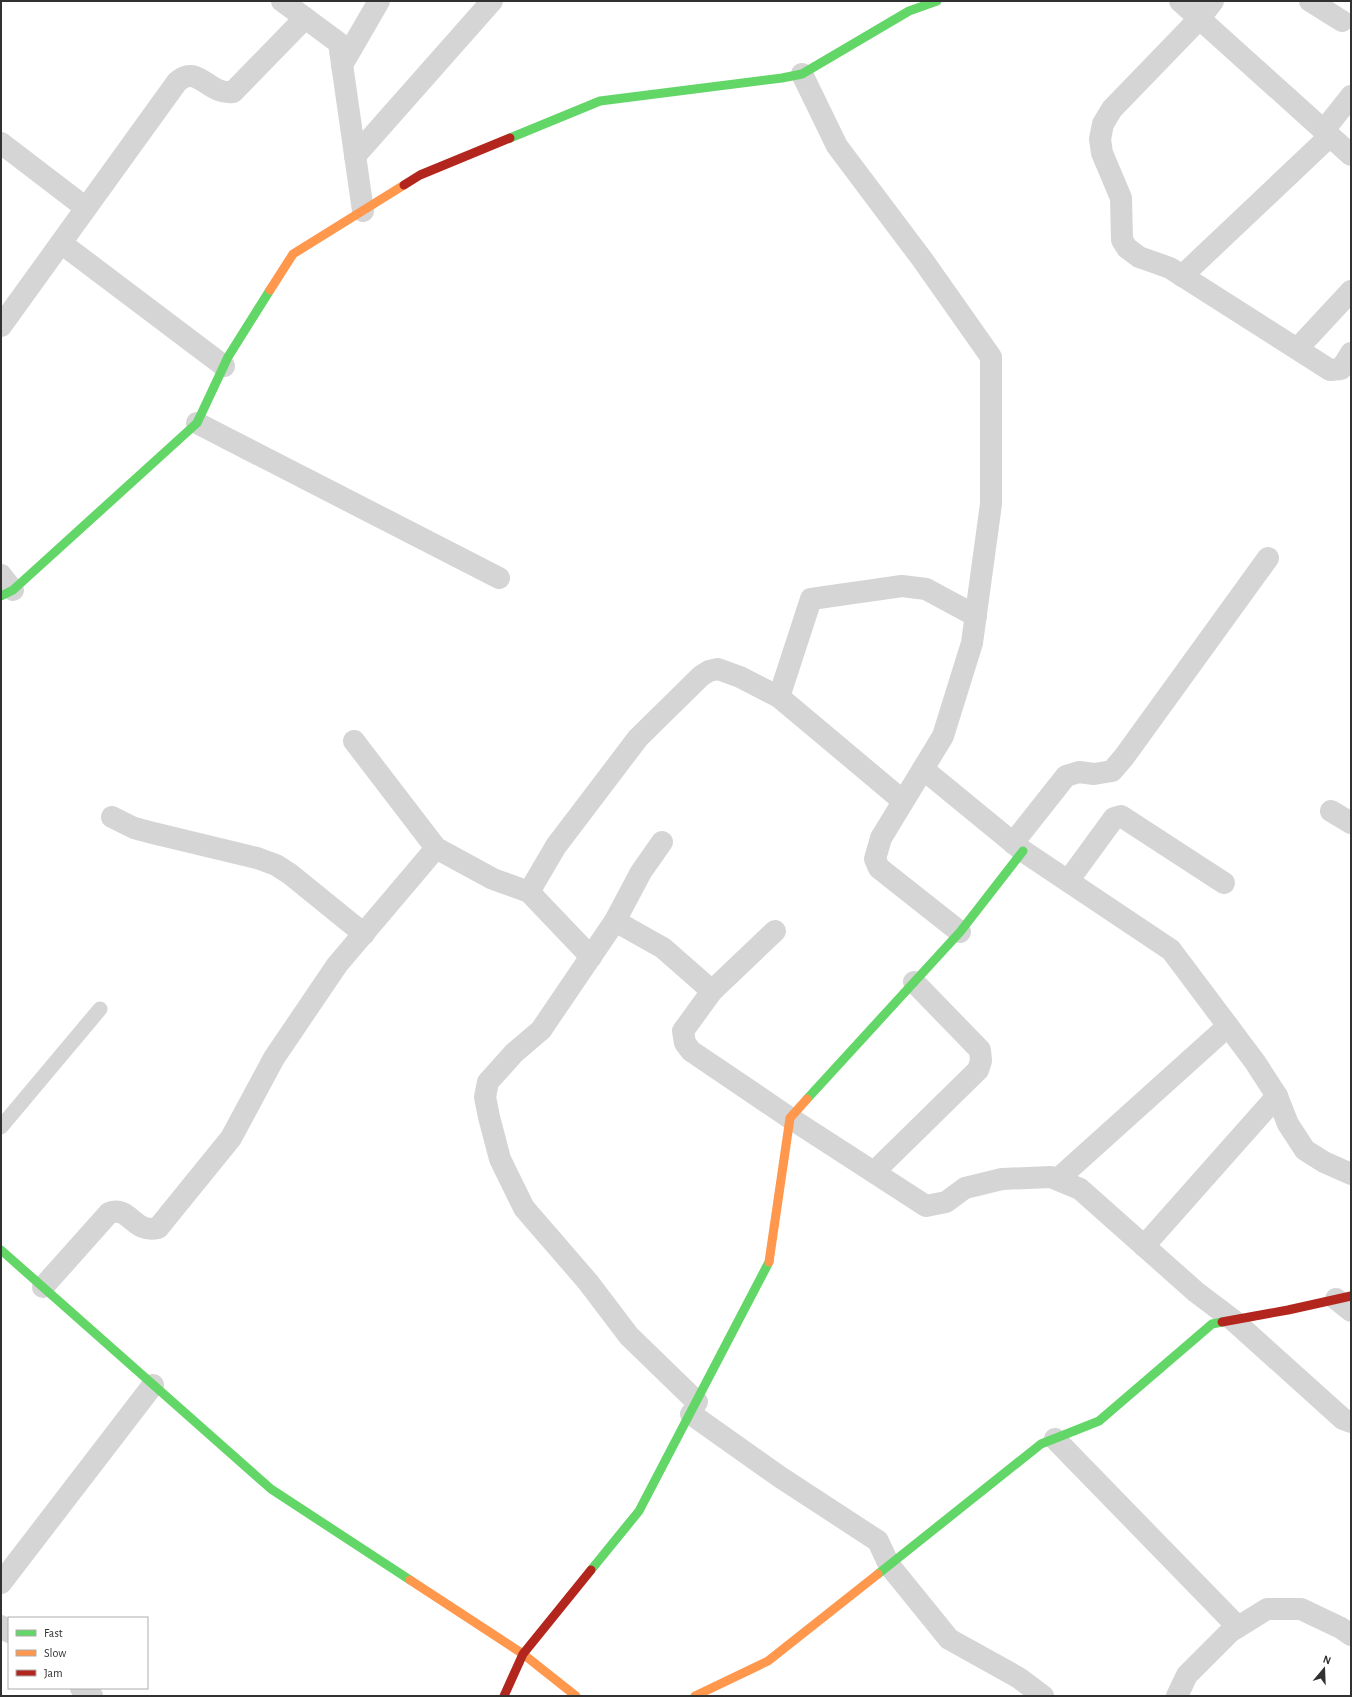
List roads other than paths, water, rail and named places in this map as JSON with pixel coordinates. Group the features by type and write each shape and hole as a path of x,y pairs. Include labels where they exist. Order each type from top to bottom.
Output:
{"street":[{"path":"282,1 339,43 363,211"},
{"path":"342,65 379,1"},
{"path":"355,156 492,1"},
{"path":"5,587 198,423 224,366 293,254 420,175 600,101 782,78 802,74 909,11 937,1"},
{"path":"1180,1 1351,155"},
{"path":"1213,1 1200,18 1112,109 1102,124 1100,139 1102,152 1121,198 1122,240 1127,248 1139,256 1170,268 1298,348 1330,370 1341,369 1351,353"},
{"path":"1310,1 1342,21"},
{"path":"1,326 177,82 190,75 199,78 214,90 224,93 233,92 305,18"},
{"path":"802,74 836,146 922,259 992,357 991,504 972,643 943,736 881,838 875,859 879,868 960,932"},
{"path":"1182,276 1327,133 1351,96"},
{"path":"1,143 86,208"},
{"path":"61,243 224,366"},
{"path":"1298,348 1351,291"},
{"path":"198,423 499,578"},
{"path":"504,1696 523,1654 639,1511 769,1264 790,1118 960,932 1066,776 1079,772 1094,774 1112,771 1124,757 1268,558"},
{"path":"779,697 811,598 902,586 926,589 976,616"},
{"path":"529,892 556,846 638,738 701,676 709,671 718,669 740,677 779,697 903,801"},
{"path":"354,741 436,848 493,879 529,892 591,957"},
{"path":"923,769 1018,847 1171,950 1255,1062 1277,1096 1288,1124 1305,1150 1324,1162 1351,1174"},
{"path":"1330,811 1351,823"},
{"path":"1068,881 1114,818 1121,816 1224,883"},
{"path":"112,817 134,828 256,858 276,866 290,874 364,934"},
{"path":"662,842 641,872 615,921 541,1030 514,1053 488,1082 485,1097 500,1159 524,1208 588,1282 629,1336 694,1408 780,1477 878,1541 889,1565 949,1639 1019,1678 1043,1696"},
{"path":"44,1287 109,1212 116,1210 122,1212 143,1228 150,1230 158,1228 231,1138 274,1058 337,965 436,848"},
{"path":"615,921 663,948 712,991"},
{"path":"775,931 712,991 683,1031 685,1043 691,1051 790,1118 926,1206 946,1202 965,1188 1002,1179 1051,1176 1080,1189 1196,1292 1233,1320 1343,1419 1351,1422"},
{"path":"874,1172 978,1070 981,1061 980,1050 914,982"},
{"path":"1058,1179 1228,1026"},
{"path":"1144,1246 1277,1096"},
{"path":"1,1250 271,1490 523,1654 576,1696"},
{"path":"695,1696 768,1661 1041,1444 1099,1421 1212,1324 1288,1310 1346,1302"},
{"path":"1,1583 153,1385"},
{"path":"1055,1439 1238,1627"},
{"path":"1177,1696 1187,1675 1230,1632 1267,1609 1301,1609 1341,1628 1351,1635"},
{"path":"83,1689 92,1696"}],"lane":[{"path":"1,1127 100,1009"}]}
